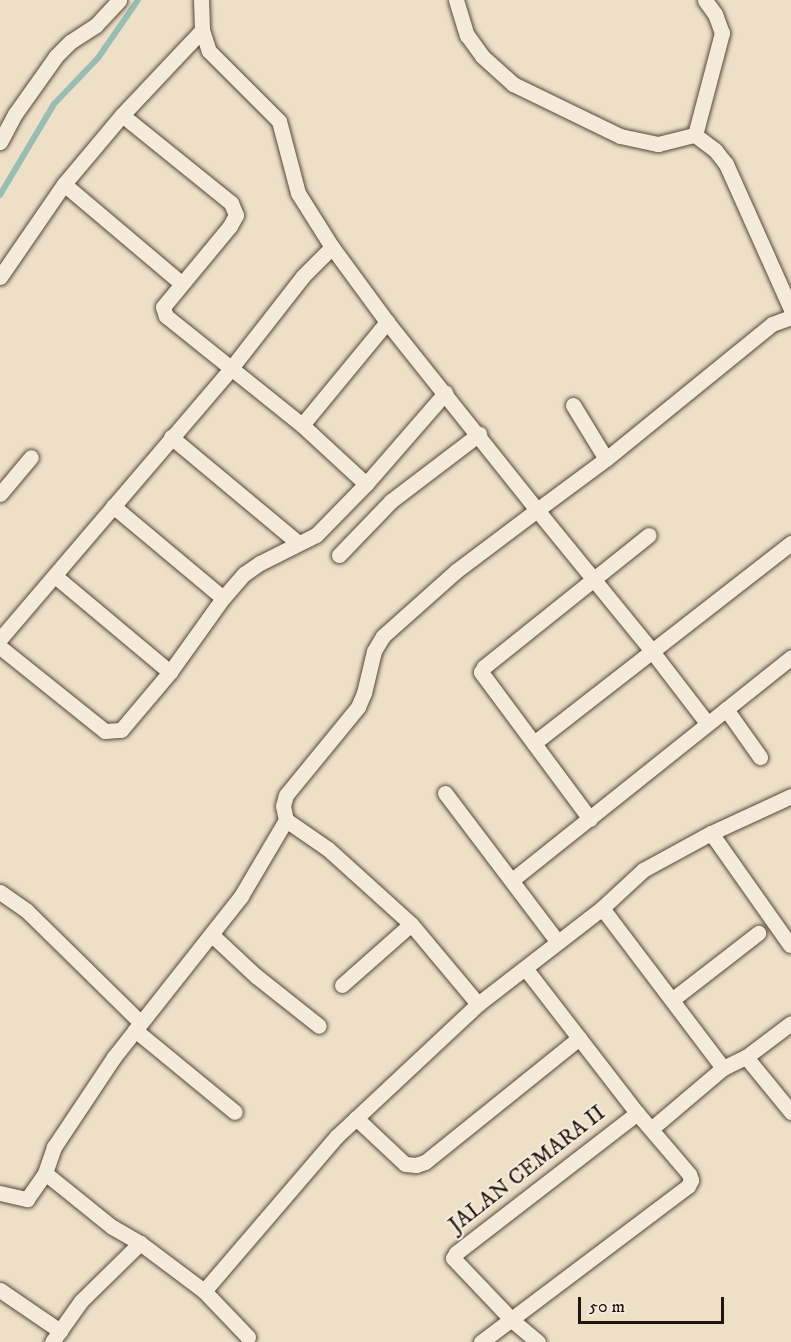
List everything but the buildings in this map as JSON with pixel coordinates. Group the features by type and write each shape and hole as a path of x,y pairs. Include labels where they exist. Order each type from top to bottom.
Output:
{"street":[{"path":"0,142 15,114 56,56 70,42 96,25 119,0"},
{"path":"201,0 202,30 209,51 279,121 298,193 332,247 387,322 479,434 593,581 708,723"},
{"path":"456,0 467,35 482,56 513,84 620,136 658,144 689,138 715,150 726,164 790,314 772,324 606,459 456,571 383,636 374,651 364,693 358,707 286,795 283,806 286,820 337,857 411,924 478,1004"},
{"path":"689,138 722,33 715,14 705,0"},
{"path":"0,278 64,184 122,115 202,30"},
{"path":"122,115 231,203 236,215 230,226 181,282 163,312 302,425 366,484"},
{"path":"64,184 181,282"},
{"path":"0,639 232,367 303,276 332,247"},
{"path":"302,425 387,322"},
{"path":"0,647 105,731 121,730 170,672 223,598 244,574 260,563 316,535 366,484 445,393"},
{"path":"573,405 606,459"},
{"path":"339,555 391,501 479,434"},
{"path":"171,438 298,543"},
{"path":"0,494 31,457"},
{"path":"113,506 223,598"},
{"path":"590,819 482,672 484,667 649,535"},
{"path":"534,743 791,543"},
{"path":"55,576 170,672"},
{"path":"512,880 791,657"},
{"path":"726,709 760,757"},
{"path":"445,793 557,941"},
{"path":"204,1291 313,1162 356,1118 478,1004 602,908 643,870 711,832 791,796"},
{"path":"0,1193 27,1199 45,1173 54,1147 137,1026 241,896 286,820"},
{"path":"711,832 790,945"},
{"path":"0,892 27,911 137,1026 235,1112"},
{"path":"602,908 723,1068"},
{"path":"342,985 411,924"},
{"path":"673,999 758,933"},
{"path":"212,935 256,976 319,1026"},
{"path":"481,1342 688,1186 689,1174 637,1113 525,968"},
{"path":"651,1129 723,1068 746,1057 791,1023"},
{"path":"356,1118 405,1164 416,1165 425,1162 579,1038"},
{"path":"746,1057 791,1112"},
{"name":"JALAN CEMARA II","path":"511,1319 455,1264 453,1258 456,1253 637,1113"},
{"path":"45,1173 112,1227 140,1243 204,1291 248,1337"},
{"path":"0,1290 56,1337 81,1301 140,1243"},
{"path":"511,1319 538,1342"}],"waterway":[{"path":"0,195 54,104 98,58 138,0"}]}
